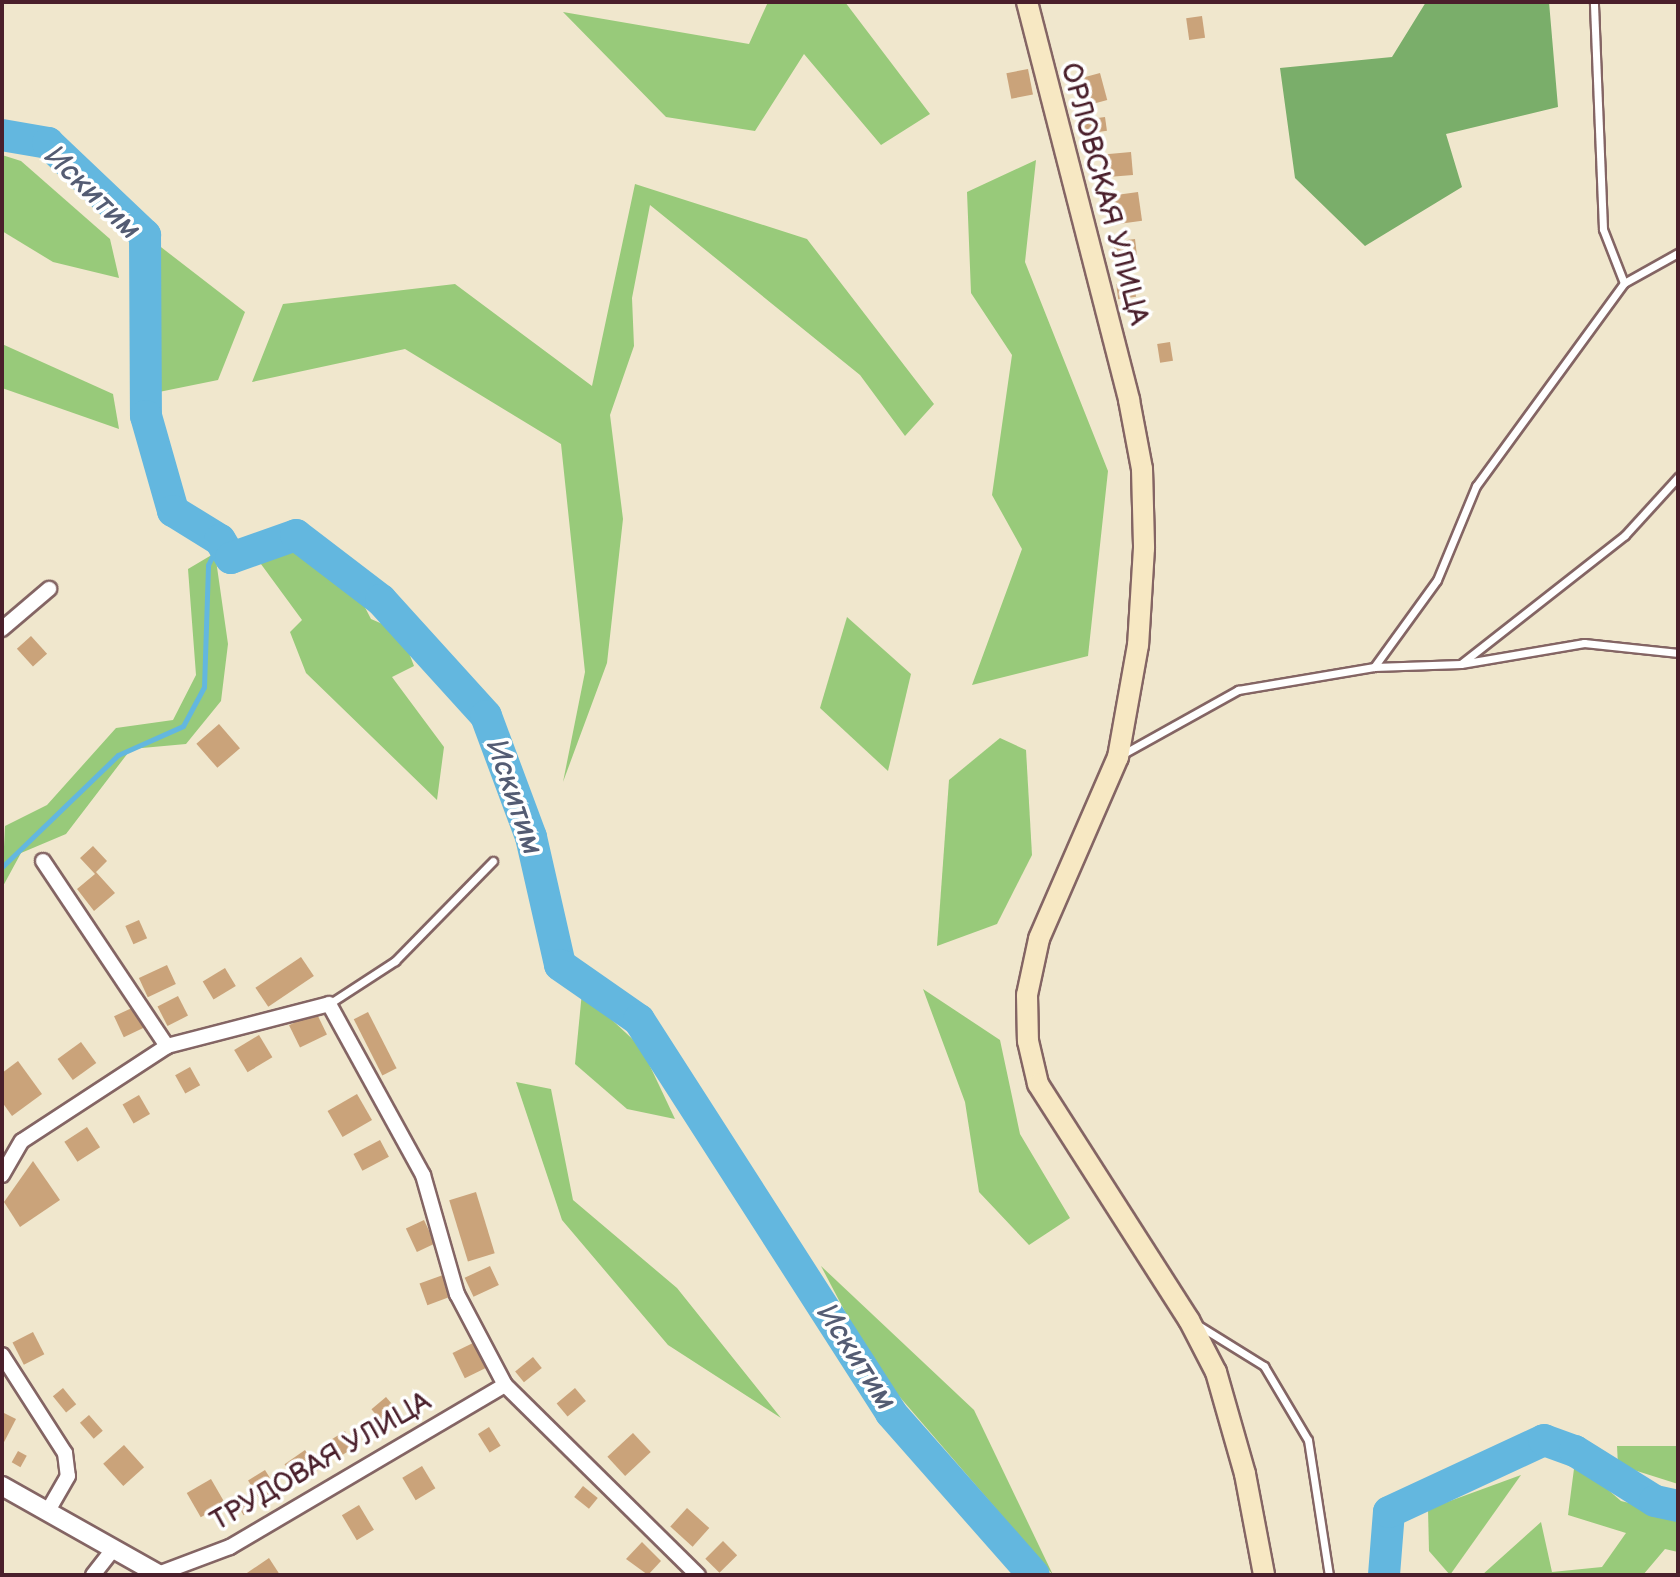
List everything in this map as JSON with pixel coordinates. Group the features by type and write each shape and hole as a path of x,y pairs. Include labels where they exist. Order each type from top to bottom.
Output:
{"main road":[{"name":"ОРЛОВСКАЯ УЛИЦА","path":"1027,2 1129,400 1142,469 1144,548 1138,645 1118,757 1039,939 1027,995 1028,1041 1038,1084 1189,1320 1216,1372 1245,1474 1264,1575"}],"street":[{"path":"2,629 49,589"},
{"path":"43,861 167,1046"},
{"path":"2,1175 22,1141 167,1046 329,1004 423,1175 457,1294 505,1385 698,1575"},
{"path":"2,1355 65,1453 68,1476 49,1509"},
{"name":"ТРУДОВАЯ УЛИЦА","path":"159,1574 230,1547 505,1385"},
{"path":"2,1486 49,1509 159,1574"},
{"path":"93,1575 114,1548"}],"lane":[{"path":"1594,2 1603,229 1624,283"},
{"path":"1374,667 1437,580 1476,486 1624,283 1678,253"},
{"path":"1461,664 1625,535 1678,477"},
{"path":"1118,757 1238,690 1374,667 1461,664 1584,643 1678,653"},
{"path":"329,1004 395,961 493,861"},
{"path":"1189,1320 1264,1366 1308,1440 1329,1575"}],"green space":[{"path":"768,2 845,2 930,114 881,145 804,54 755,131 666,117 563,12 749,44"},
{"path":"1426,2 1549,2 1558,107 1446,134 1462,187 1365,246 1295,178 1280,68 1392,57"},
{"path":"2,155 21,161 110,239 119,278 53,262 2,231"},
{"path":"1036,160 1025,262 1108,471 1088,656 972,685 1022,549 992,495 1012,355 971,293 967,192"},
{"path":"635,184 807,239 934,404 905,436 860,375 650,205 632,298 634,346 610,415 623,519 607,663 563,782 585,672 561,444 405,349 252,382 283,304 455,284 592,386"},
{"path":"157,244 245,312 218,380 154,393"},
{"path":"2,344 113,394 119,429 2,388"},
{"path":"296,549 356,590 371,619 401,632 414,666 392,677 444,747 437,800 306,673 290,632 302,620 258,560"},
{"path":"215,553 228,644 221,701 186,744 131,749 66,834 21,853 2,888 5,826 47,805 116,728 173,720 196,675 188,569"},
{"path":"847,617 911,674 888,771 820,708"},
{"path":"1000,738 1026,750 1032,855 997,924 937,946 949,780"},
{"path":"923,989 1000,1040 1020,1134 1070,1218 1029,1245 979,1192 965,1102"},
{"path":"582,992 641,1047 675,1119 627,1109 575,1064"},
{"path":"516,1082 551,1089 573,1200 677,1288 781,1418 668,1345 562,1220"},
{"path":"821,1266 974,1410 1053,1575 874,1367"},
{"path":"1617,1446 1678,1446 1678,1484 1618,1465"},
{"path":"1575,1461 1621,1501 1678,1515 1678,1552 1665,1549 1643,1575 1482,1575 1541,1522 1552,1572 1602,1567 1626,1533 1568,1515"},
{"path":"1521,1475 1450,1575 1429,1551 1428,1509"}],"building":[{"path":"1202,16 1205,38 1189,40 1186,18"},
{"path":"1028,69 1033,95 1011,99 1006,73"},
{"path":"1100,73 1107,100 1087,105 1080,78"},
{"path":"1105,117 1107,131 1083,134 1081,120"},
{"path":"1131,152 1133,175 1108,177 1106,154"},
{"path":"1138,192 1142,221 1111,225 1107,196"},
{"path":"1135,239 1137,255 1115,258 1113,242"},
{"path":"1134,282 1136,297 1118,299 1116,285"},
{"path":"1170,342 1173,361 1160,363 1157,344"},
{"path":"31,636 47,654 33,667 17,649"},
{"path":"219,724 240,748 217,768 196,744"},
{"path":"93,846 107,861 96,872 115,893 94,911 77,889 95,874 80,858"},
{"path":"139,920 147,938 133,944 125,926"},
{"path":"301,957 314,976 268,1007 255,988"},
{"path":"167,965 176,984 148,997 139,978"},
{"path":"225,968 236,986 214,999 203,981"},
{"path":"178,996 188,1016 167,1026 158,1006"},
{"path":"134,1007 144,1028 124,1037 114,1016"},
{"path":"316,1012 327,1034 300,1048 289,1025"},
{"path":"368,1012 397,1068 382,1075 354,1019"},
{"path":"259,1035 272,1057 248,1072 234,1050"},
{"path":"81,1042 96,1063 73,1080 58,1059"},
{"path":"18,1061 42,1094 12,1116 2,1102 2,1073"},
{"path":"190,1067 200,1085 185,1094 175,1075"},
{"path":"357,1094 372,1120 343,1137 328,1111"},
{"path":"139,1095 150,1114 134,1124 123,1104"},
{"path":"87,1127 100,1147 77,1162 64,1142"},
{"path":"380,1140 389,1157 362,1171 354,1154"},
{"path":"33,1161 60,1200 20,1227 4,1202"},
{"path":"476,1192 495,1253 468,1261 449,1200"},
{"path":"424,1220 435,1244 417,1252 406,1228"},
{"path":"490,1266 499,1285 473,1297 465,1278"},
{"path":"443,1275 451,1297 427,1305 420,1284"},
{"path":"33,1332 44,1354 24,1365 13,1342"},
{"path":"475,1342 487,1367 465,1378 453,1353"},
{"path":"533,1357 542,1368 524,1382 515,1371"},
{"path":"63,1388 76,1404 66,1413 53,1396"},
{"path":"575,1388 586,1401 568,1416 557,1403"},
{"path":"386,1397 401,1415 386,1427 371,1409"},
{"path":"2,1412 16,1419 2,1446"},
{"path":"89,1415 103,1431 94,1439 80,1423"},
{"path":"489,1427 501,1446 490,1453 478,1434"},
{"path":"345,1431 355,1447 341,1456 331,1440"},
{"path":"633,1433 651,1452 625,1476 607,1457"},
{"path":"124,1445 144,1467 123,1486 103,1464"},
{"path":"305,1450 319,1470 298,1484 285,1464"},
{"path":"18,1451 27,1456 20,1467 12,1462"},
{"path":"422,1466 435,1488 416,1500 402,1478"},
{"path":"265,1470 278,1491 261,1502 248,1481"},
{"path":"211,1479 225,1503 201,1517 187,1493"},
{"path":"583,1486 598,1498 589,1509 574,1497"},
{"path":"245,1496 253,1510 243,1515 235,1502"},
{"path":"359,1505 374,1530 357,1540 342,1515"},
{"path":"687,1508 709,1528 693,1547 670,1527"},
{"path":"723,1541 737,1555 719,1573 705,1559"},
{"path":"642,1542 661,1561 648,1575 626,1559"},
{"path":"269,1558 280,1575 244,1575"}],"waterway":[{"name":"Искитим","path":"2,135 48,143 145,235 146,416 173,511 220,540 231,558 296,535 381,600 486,716 531,837 560,965 639,1020 891,1413 1034,1575"},
{"path":"2,867 118,755 183,726 204,687 208,565 220,540"},
{"name":"Искитим","path":"1384,1575 1389,1512 1544,1440 1575,1451 1655,1501 1678,1506"}]}
